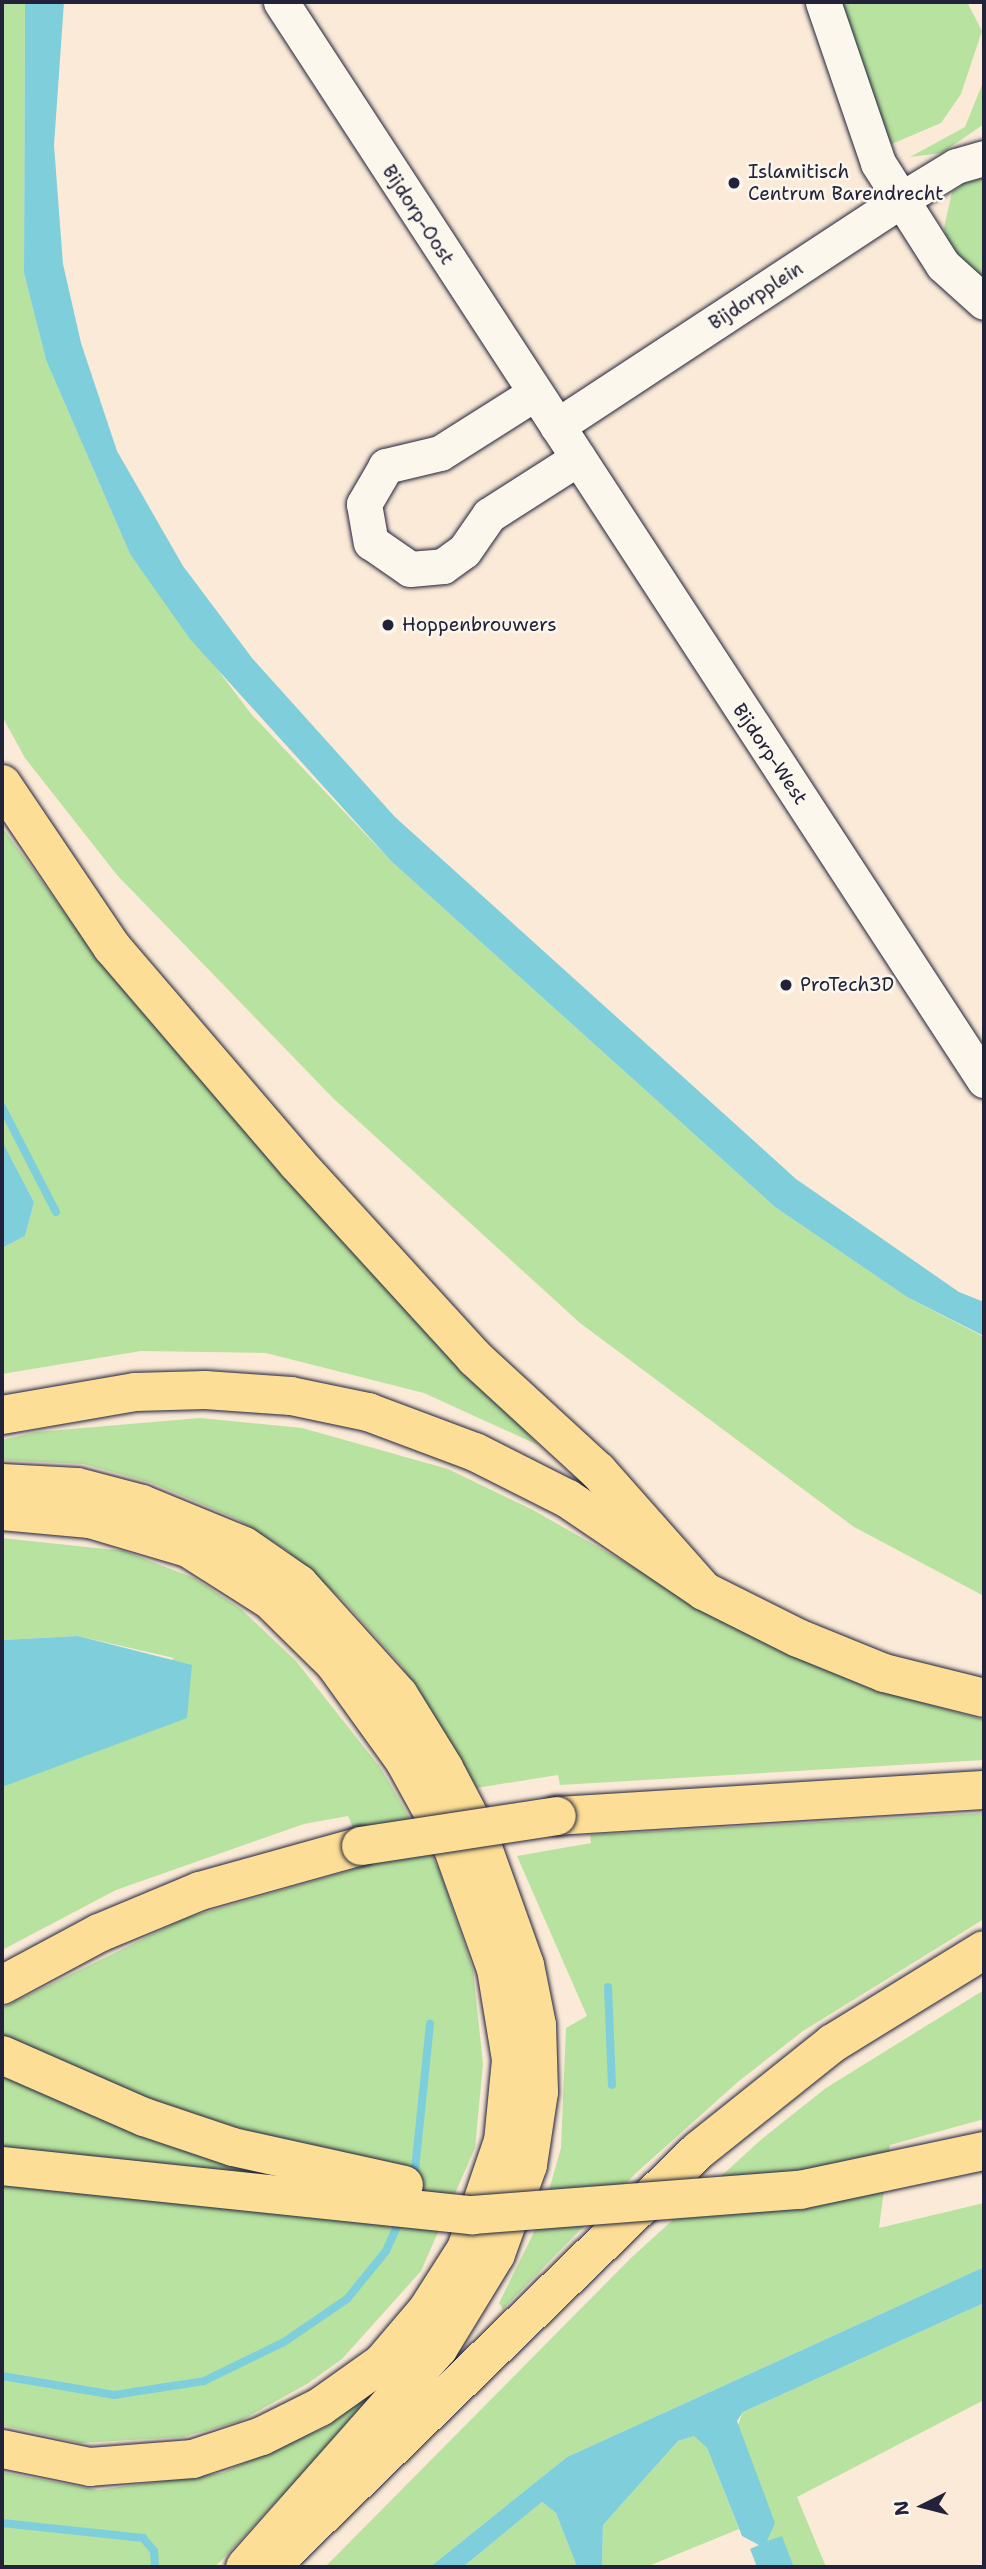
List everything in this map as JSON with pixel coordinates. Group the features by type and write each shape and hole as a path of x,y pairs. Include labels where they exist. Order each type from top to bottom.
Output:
{"highway":[{"path":"2,784 112,947 289,1153 475,1357 598,1471 704,1591"},
{"path":"2,1415 135,1392 205,1390 326,1402 418,1428 515,1471 568,1499 704,1591 884,1673 984,1698"},
{"path":"2,1483 77,1487 142,1504 244,1546 299,1584 399,1695 444,1768 477,1831 525,1965 537,2025 539,2092 528,2165 496,2254 429,2360 245,2567"},
{"path":"2,1511 90,1519 188,1548 270,1600 334,1663 404,1760 453,1849 496,1969 511,2060 503,2141 466,2249 428,2310 382,2363 320,2407 262,2436 193,2459 90,2467 2,2449"},
{"path":"2,1984 99,1933 200,1891 361,1846 557,1816 984,1790"},
{"path":"268,2567 699,2150 833,2043 984,1950"},
{"path":"2,2055 144,2118 326,2172 502,2198 615,2204"},
{"path":"2,2166 472,2216 800,2190 984,2151"}],"street":[{"name":"Bijdorp-Oost","path":"281,2 556,426"},
{"path":"823,2 878,163 943,265 984,302"},
{"name":"Bijdorpplein","path":"556,426 902,199 970,162 984,133"},
{"path":"535,393 440,453 386,466 364,504 372,542 402,566 443,566 464,551 489,515 578,458"},
{"name":"Bijdorp-West","path":"556,426 984,1080"}],"green space":[{"path":"2,2 25,2 24,273 46,360 130,554 252,715 391,861 775,1207 907,1297 984,1337 984,1596 854,1527 580,1323 333,1098 117,875 25,758 2,716"},
{"path":"836,2 967,2 982,31 961,94 941,123 887,146"},
{"path":"984,80 984,124 942,153 910,157 965,127"},
{"path":"984,168 984,283 946,243 944,228 952,192"},
{"path":"2,827 81,935 538,1445 424,1393 266,1353 141,1351 2,1374 2,1248 25,1236 34,1202 2,1141"},
{"path":"200,1418 302,1428 448,1469 533,1510 779,1650 866,1687 984,1720 984,1760 560,1785 558,1775 476,1788 402,1666 343,1600 286,1550 237,1519 152,1483 83,1464 2,1460 2,1440 36,1432"},
{"path":"2,1538 124,1551 194,1578 241,1609 296,1661 382,1770 439,1869 473,1970 483,2064 475,2148 421,2271 342,2359 307,2384 240,2421 183,2437 80,2443 2,2425 2,2008 186,1918 369,1865 348,1816 304,1824 116,1890 2,1950 2,1787 70,1758 174,1658 78,1636 2,1640"},
{"path":"984,1813 984,1919 803,2031 739,2081 636,2173 503,2309 499,2303 541,2218 561,2148 566,2028 587,2016 517,1856 591,1843 590,1835"},
{"path":"984,1990 984,2119 890,2145 879,2228 984,2203 984,2267 567,2457 430,2567 325,2567 632,2257 763,2138 826,2088"},
{"path":"984,2303 984,2400 797,2497 826,2567 794,2567 782,2537 767,2542 736,2430 743,2412"},
{"path":"406,2363 215,2567 2,2567 2,2472 98,2490 222,2473 326,2427"},
{"path":"694,2436 707,2448 739,2529 646,2567 602,2567 603,2525 678,2441"},
{"path":"542,2502 556,2513 577,2567 463,2567"}],"water":[{"path":"25,2 64,2 54,145 63,264 81,343 117,451 183,566 252,658 395,817 796,1179 959,1292 984,1302 984,1336 907,1297 775,1207 391,861 190,639 130,554 46,360 24,273"},
{"path":"2,1141 34,1202 25,1236 2,1248"},
{"path":"78,1636 192,1665 187,1718 2,1787 2,1640"},
{"path":"984,2267 984,2303 743,2412 737,2421 775,2523 767,2541 782,2536 794,2567 757,2567 750,2549 759,2545 742,2536 707,2448 694,2436 678,2441 603,2525 602,2567 577,2567 556,2513 542,2502 463,2567 430,2567 567,2457"}],"waterway":[{"path":"2,1107 56,1212"},
{"path":"608,1987 612,2085"},
{"path":"414,2179 430,2024"},
{"path":"2,2376 114,2395 204,2381 284,2342 347,2299 386,2251 401,2218"},
{"path":"2,2523 143,2538 154,2551 155,2567"}],"place":[{"name":"Islamitisch Centrum Barendrecht","path":"734,183"},
{"name":"Hoppenbrouwers","path":"388,625"},
{"name":"ProTech3D","path":"786,985"}]}
